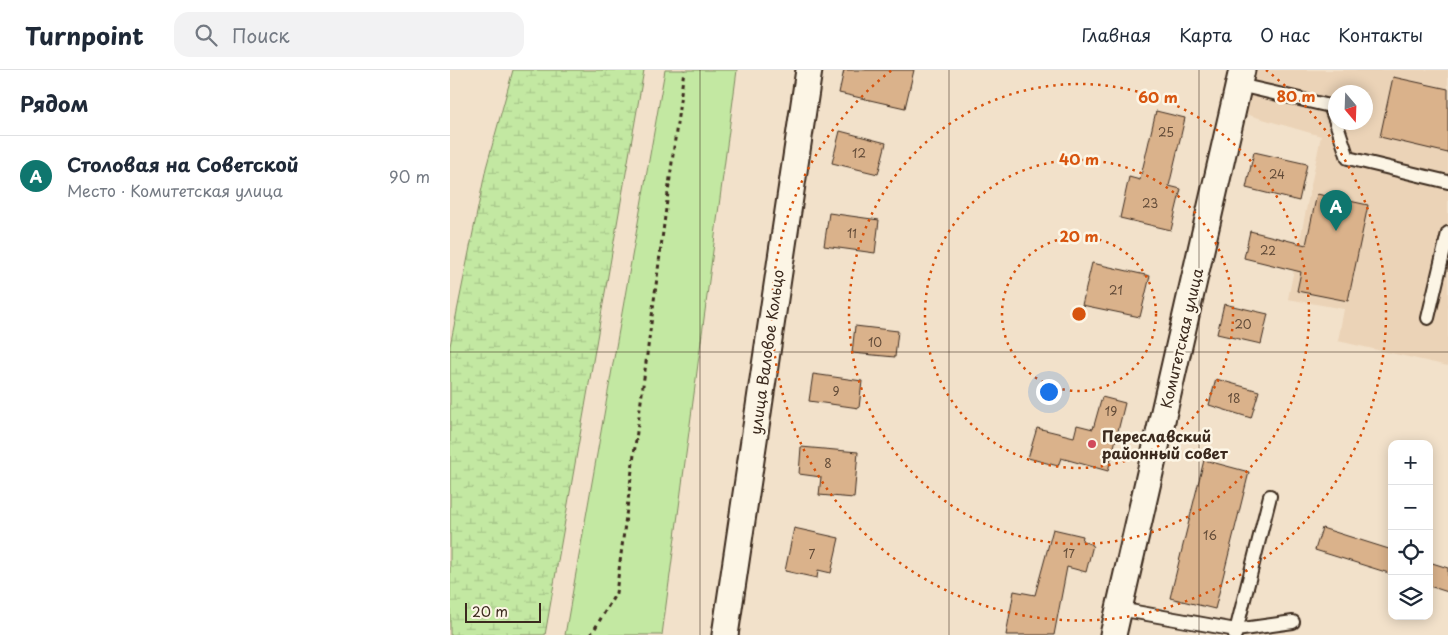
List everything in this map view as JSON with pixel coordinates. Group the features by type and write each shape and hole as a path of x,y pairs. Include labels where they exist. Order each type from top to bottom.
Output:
{"street":[{"name":"улица Валовое Кольцо","path":"725,635 809,70"},
{"name":"Комитетская улица","path":"1113,635 1241,78"}],"lane":[{"path":"1241,78 1328,105"},
{"path":"1339,130 1348,158 1448,182"},
{"path":"1428,318 1448,233"},
{"path":"1235,633 1270,496"},
{"path":"1119,609 1235,633 1293,622"}],"path":[{"path":"591,635 616,593 684,70"}],"shaded area":[{"path":"1252,70 1448,70 1448,366 1338,341 1344,309 1288,299 1321,136 1242,113"}],"green space":[{"path":"513,70 644,70 545,635 450,635 450,346 486,168"},
{"path":"665,70 737,70 662,635 565,635"}],"building":[{"path":"844,70 914,70 905,108 839,93"},
{"path":"1393,77 1448,89 1448,153 1380,137"},
{"path":"1156,111 1185,118 1169,186 1181,189 1171,230 1120,218 1129,177 1140,180"},
{"path":"840,131 886,143 878,174 832,163"},
{"path":"1254,152 1307,164 1299,201 1246,188"},
{"path":"1317,194 1368,205 1348,301 1297,291 1301,272 1244,258 1250,231 1306,245"},
{"path":"829,213 879,220 875,253 824,246"},
{"path":"1092,263 1150,276 1140,317 1082,305"},
{"path":"1224,304 1268,314 1261,344 1217,334"},
{"path":"855,326 898,331 895,357 852,353"},
{"path":"813,374 862,381 859,408 809,401"},
{"path":"1216,379 1259,391 1251,418 1209,405"},
{"path":"1102,397 1125,403 1108,471 1061,458 1058,466 1028,458 1037,428 1074,437 1077,425 1093,429"},
{"path":"801,447 858,452 854,498 819,495 821,477 799,474"},
{"path":"1204,460 1249,472 1215,609 1170,598"},
{"path":"794,528 839,538 831,573 818,570 817,578 785,571"},
{"path":"1322,528 1388,549 1388,573 1315,550"},
{"path":"1053,529 1083,536 1082,541 1093,545 1086,572 1067,567 1054,635 1006,635 1014,591 1035,595"},
{"path":"1433,563 1448,568 1448,592 1433,587"}],"place":[{"name":"Столовая на Советской","path":"1336,231"},
{"name":"Переславский районный совет","path":"1092,444"}]}
